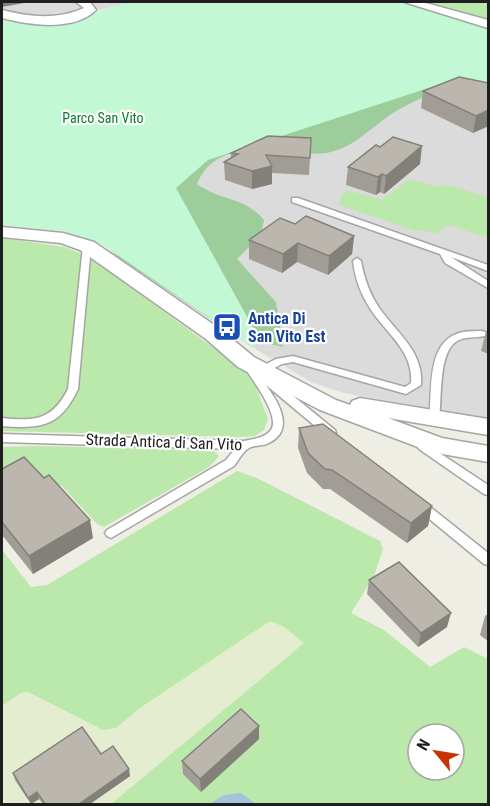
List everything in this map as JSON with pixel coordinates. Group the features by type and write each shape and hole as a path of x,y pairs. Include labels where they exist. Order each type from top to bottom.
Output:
{"street":[{"path":"2,14 32,21 52,21 90,10 90,7 82,2"},
{"path":"410,2 489,24"},
{"path":"2,232 63,238 87,246 213,334 254,366 328,405 439,446 489,454"},
{"path":"298,388 357,405 489,427"}],"lane":[{"path":"296,200 489,268"},
{"path":"2,422 50,419 60,414 67,404 73,389 87,246"},
{"path":"444,252 448,261 489,285"},
{"path":"254,366 293,359 394,389 406,390 416,385 419,373 412,359 370,302 363,288 357,261"},
{"path":"434,418 439,397 436,376 438,362 445,346 457,336 482,334"},
{"path":"254,366 275,389 342,442"},
{"name":"Strada Antica di San Vito","path":"2,438 244,445 266,443 276,434 280,424 254,366"},
{"path":"399,433 439,456 489,491"},
{"path":"111,533 230,463 244,445"},
{"path":"406,494 489,560"}],"shaded area":[{"path":"2,2 131,2 100,10 85,9 58,17 22,15 2,10"},
{"path":"447,82 488,94 488,418 344,393 313,383 252,347 260,342 176,188 208,160"}],"green space":[{"name":"Parco San Vito","path":"131,2 395,2 448,13 488,28 488,94 447,82 208,160 176,188 261,342 252,347 100,243 62,231 2,225 2,17 38,23 53,22"},
{"path":"420,2 488,2 488,21"},
{"path":"446,77 450,86 396,111 346,147 326,153 309,154 254,150 236,152 221,158 207,168 197,184 215,194 249,207 264,220 261,235 237,259 276,302 283,347 261,342 252,347 118,257 2,145"},
{"path":"409,179 439,187 448,185 488,197 488,238 449,225 436,234 422,230 415,231 339,205 342,194 347,190 382,200"},
{"path":"2,238 65,247 91,258 252,376 268,419 264,430 255,436 240,437 2,431"},
{"path":"2,447 213,450 219,456 209,467 104,527 97,524 61,485 2,486"},
{"path":"237,471 257,478 380,541 383,549 374,576 351,613 384,630 430,667 464,647 488,659 488,804 111,804 304,643 284,627 270,621 140,708 116,728 103,730 28,692 21,693 2,706 2,550 31,587 47,585"},
{"path":"270,621 284,627 305,642 111,804 8,804 2,798 2,706 21,693 28,692 103,730 116,728 140,708"}],"water":[{"path":"241,793 256,804 209,804 224,795"}],"building":[{"path":"459,77 489,83 489,110 476,116 423,91"},
{"path":"268,136 311,138 310,158 266,155 272,166 252,171 224,162 238,154 231,153"},
{"path":"393,137 422,146 386,176 382,174 378,177 348,167 376,145 380,147"},
{"path":"306,216 354,236 329,256 298,243 283,254 249,240 280,218 295,224"},
{"path":"323,424 432,506 411,523 332,470 325,469 308,453 299,428"},
{"path":"24,457 44,478 49,475 90,520 29,556 2,522 2,469"},
{"path":"399,562 451,613 421,633 369,580"},
{"path":"241,709 259,726 200,779 182,761"},
{"path":"82,727 101,754 113,746 129,769 79,804 45,804 37,792 28,798 13,773"}],"place":[{"name":"Antica Di San Vito Est","path":"227,327"}]}
